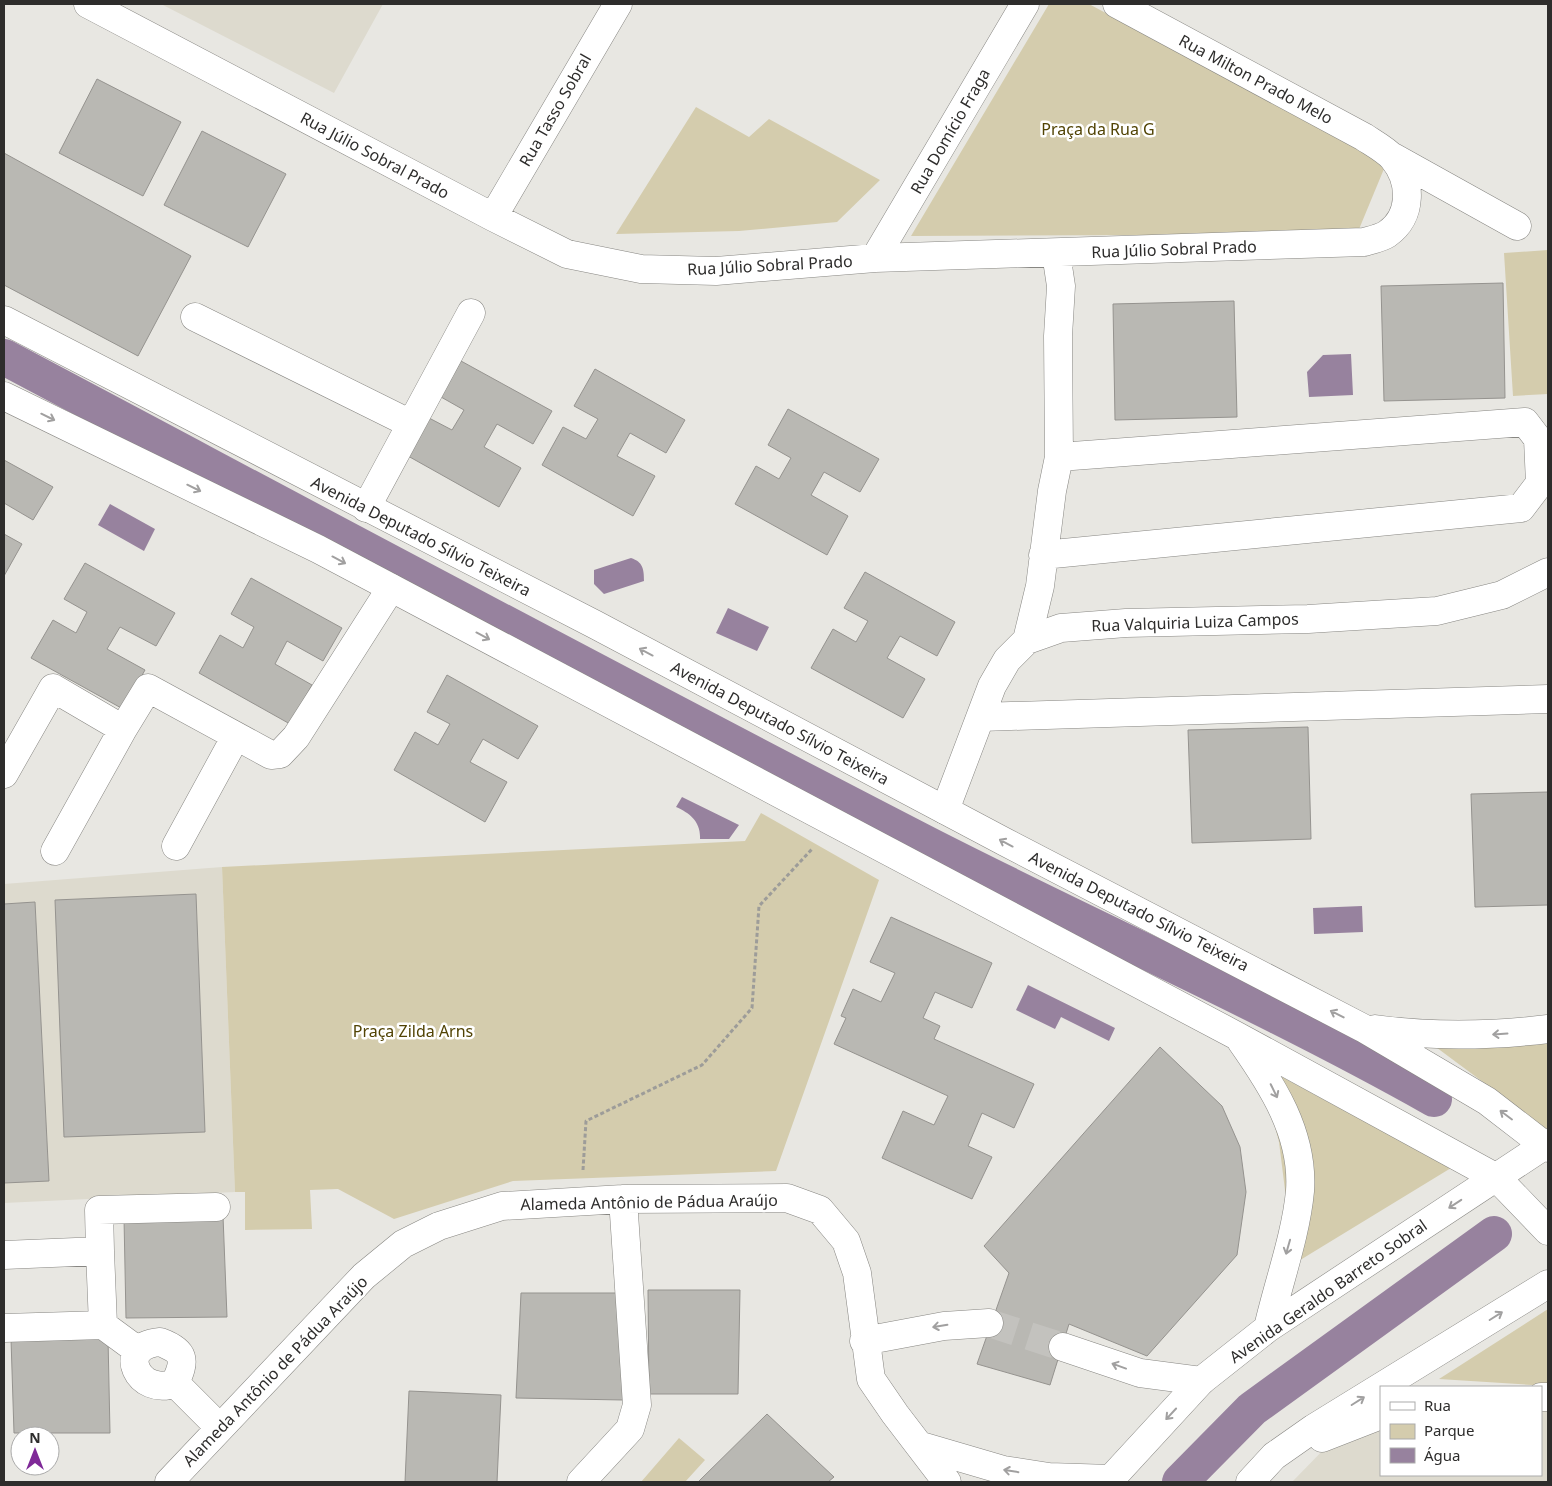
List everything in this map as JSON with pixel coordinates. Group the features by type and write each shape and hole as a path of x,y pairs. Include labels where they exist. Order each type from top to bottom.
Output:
{"main road":[{"name":"Rua Júlio Sobral Prado","path":"88,4 567,254 641,269 716,271 875,258 1056,254 1364,242 1386,235 1398,223 1408,205"},
{"name":"Rua Tasso Sobral","path":"493,217 618,4"},
{"name":"Rua Domício Fraga","path":"875,258 1025,4"},
{"name":"Rua Milton Prado Melo","path":"1117,4 1364,137 1392,157 1517,226"},
{"name":"Rua Milton Prado Melo","path":"1392,157 1407,187 1408,205"},
{"path":"1027,640 1040,586 1052,491 1059,457 1058,336 1061,286 1056,254"},
{"path":"366,508 471,313"},
{"path":"195,317 411,424"},
{"name":"Avenida Deputado Sílvio Teixeira","path":"4,320 594,624 1363,1028 1487,1101 1547,1145"},
{"path":"4,396 318,549 1237,1036 1496,1178 1548,1231"},
{"path":"1044,555 1521,508 1540,483 1538,439 1525,422 1059,457"},
{"name":"Rua Valquiria Luiza Campos","path":"945,810 992,686 1008,660 1027,640 1061,628 1126,623 1308,619 1438,611 1502,595 1548,572"},
{"path":"55,851 148,688 271,754 280,754 296,738 392,588"},
{"path":"4,774 53,688 123,729"},
{"path":"980,717 1548,699"},
{"path":"176,846 236,736"},
{"path":"1363,1028 1410,1034 1496,1035 1548,1029"},
{"path":"1237,1036 1270,1082 1286,1115 1297,1149 1300,1190 1268,1328"},
{"name":"Avenida Geraldo Barreto Sobral","path":"1110,1481 1201,1381 1268,1328 1547,1145"},
{"name":"Alameda Antônio de Pádua Araújo","path":"170,1482 364,1276 403,1244 439,1226 502,1206 581,1200 787,1198 820,1210 846,1242 857,1273 864,1341 871,1379 894,1414 922,1446 947,1482"},
{"path":"581,1482 630,1429 636,1405 623,1199"},
{"path":"103,1325 99,1210 216,1207"},
{"path":"4,1255 100,1251"},
{"path":"1382,1386 1548,1284"},
{"path":"864,1341 944,1326 989,1323"},
{"path":"4,1328 103,1325 137,1350"},
{"path":"160,1342 174,1347 180,1354 183,1364 175,1383 166,1387 149,1384 136,1368 135,1358 137,1350 148,1343 160,1342"},
{"path":"1063,1347 1140,1373 1201,1381"},
{"path":"175,1383 220,1428"},
{"path":"1250,1482 1274,1456 1314,1428 1380,1387"},
{"path":"1274,1456 1380,1415"},
{"path":"922,1446 1003,1470 1048,1477 1110,1481"}],"path":[{"path":"581,1200 586,1121 702,1065 752,1008 759,906 836,823"}],"shaded area":[{"path":"161,4 383,4 334,93"},
{"path":"222,867 235,1192 4,1203 4,884"},
{"path":"1542,1408 1548,1409 1548,1482 1292,1482 1332,1441 1380,1424 1380,1476 1542,1476"}],"green space":[{"name":"Praça da Rua G","path":"1049,4 1089,4 1386,164 1357,234 911,236"},
{"path":"696,107 749,137 769,119 880,180 837,222 739,231 616,234"},
{"path":"1548,250 1548,394 1513,396 1504,253"},
{"name":"Praça Zilda Arns","path":"761,813 879,880 776,1171 513,1181 394,1219 338,1189 310,1190 312,1229 245,1230 245,1192 235,1192 222,867 745,841"},
{"path":"1548,1027 1548,1127 1546,1129 1421,1036"},
{"path":"1258,1064 1451,1168 1274,1276 1286,1198 1279,1142"},
{"path":"1548,1309 1548,1386 1439,1379"},
{"path":"679,1438 705,1460 685,1482 641,1482"}],"water":[{"path":"1351,354 1353,395 1309,397 1307,372 1323,355"},
{"path":"110,504 155,529 144,551 98,525"},
{"path":"631,558 642,566 644,581 604,594 594,584 594,570"},
{"path":"728,608 769,627 757,651 716,633"},
{"path":"682,797 739,825 729,839 700,839 699,828 694,819 676,807"},
{"path":"1362,906 1363,932 1314,934 1313,908"},
{"path":"1028,985 1115,1028 1109,1041 1061,1017 1055,1029 1016,1010"}],"building":[{"path":"97,79 181,122 143,196 59,153"},
{"path":"202,131 286,174 248,247 164,205"},
{"path":"4,153 191,256 138,356 4,285"},
{"path":"1503,283 1505,398 1384,401 1381,286"},
{"path":"1234,301 1237,417 1115,420 1113,304"},
{"path":"461,361 552,411 533,444 497,424 484,447 521,468 499,507 408,456 429,418 452,430 464,410 441,397"},
{"path":"595,369 685,420 666,453 630,433 617,456 655,476 633,516 542,465 563,427 586,439 598,419 574,406"},
{"path":"788,409 879,459 860,492 824,472 811,495 848,516 827,555 735,504 756,466 779,479 791,458 768,445"},
{"path":"4,460 53,487 33,520 4,503"},
{"path":"4,534 22,544 4,576"},
{"path":"85,563 175,613 156,646 120,627 107,649 145,670 123,709 31,658 53,620 76,633 87,612 64,599"},
{"path":"865,572 955,622 937,656 900,636 887,658 925,679 903,718 811,668 833,629 856,642 868,621 844,608"},
{"path":"251,578 342,628 323,661 287,641 275,664 312,685 290,724 199,673 220,635 243,648 254,627 231,614"},
{"path":"447,675 538,726 518,759 483,739 470,762 507,782 485,822 394,770 415,732 438,745 450,724 427,712"},
{"path":"1308,727 1311,839 1192,843 1188,730"},
{"path":"1548,792 1548,905 1475,907 1471,794"},
{"path":"196,894 205,1132 64,1137 55,900"},
{"path":"35,902 49,1181 4,1183 4,904"},
{"path":"891,917 992,963 972,1008 935,992 923,1018 940,1026 934,1039 1034,1084 1014,1128 982,1113 968,1146 992,1157 972,1199 882,1158 903,1111 934,1125 948,1096 834,1044 846,1018 841,1016 853,989 881,1002 895,973 870,962"},
{"path":"1160,1047 1222,1106 1240,1147 1246,1192 1237,1255 1147,1356 1069,1324 1050,1385 977,1364 1009,1273 984,1246"},
{"path":"223,1216 227,1317 126,1318 124,1218"},
{"path":"648,1290 740,1290 738,1394 649,1394"},
{"path":"521,1293 625,1293 623,1400 516,1398"},
{"path":"108,1338 110,1433 60,1433 60,1426 14,1426 11,1339"},
{"path":"409,1391 501,1395 497,1482 405,1482"},
{"path":"767,1414 834,1477 828,1482 698,1482"}],"waterway":[{"path":"4,357 811,784 990,876 1309,1032 1434,1099"},
{"path":"1180,1482 1252,1409 1494,1234"}],"tunnel":[{"path":"989,1323 1063,1347"}]}
